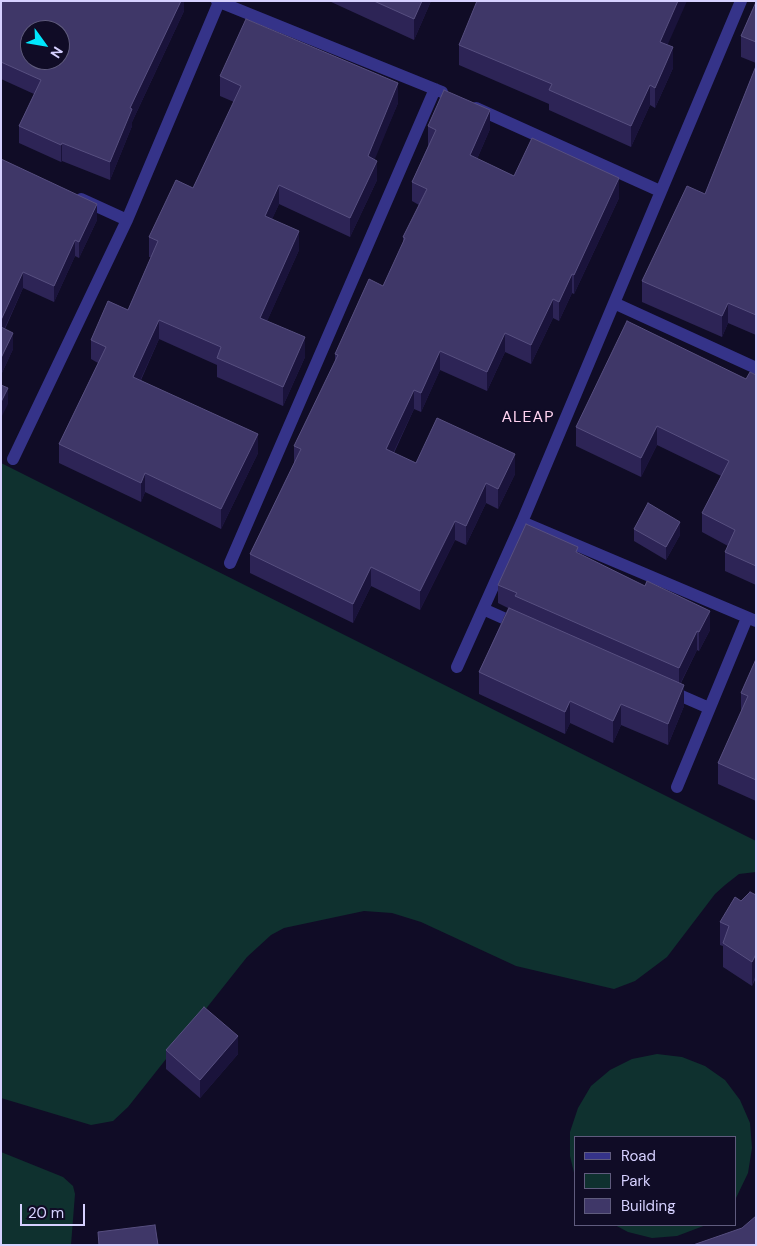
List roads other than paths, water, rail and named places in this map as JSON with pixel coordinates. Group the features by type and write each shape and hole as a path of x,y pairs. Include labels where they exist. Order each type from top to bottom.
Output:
{"street":[{"path":"457,668 522,522 741,1"},
{"path":"13,459 127,220 218,2 435,89 660,191"},
{"path":"230,563 435,89"},
{"path":"73,195 127,220"},
{"path":"614,303 756,368"},
{"path":"522,522 751,619 709,708 677,787"},
{"path":"483,609 528,629"},
{"path":"655,684 709,708"}],"district":[{"name":"ALEAP","path":"528,418"}]}
